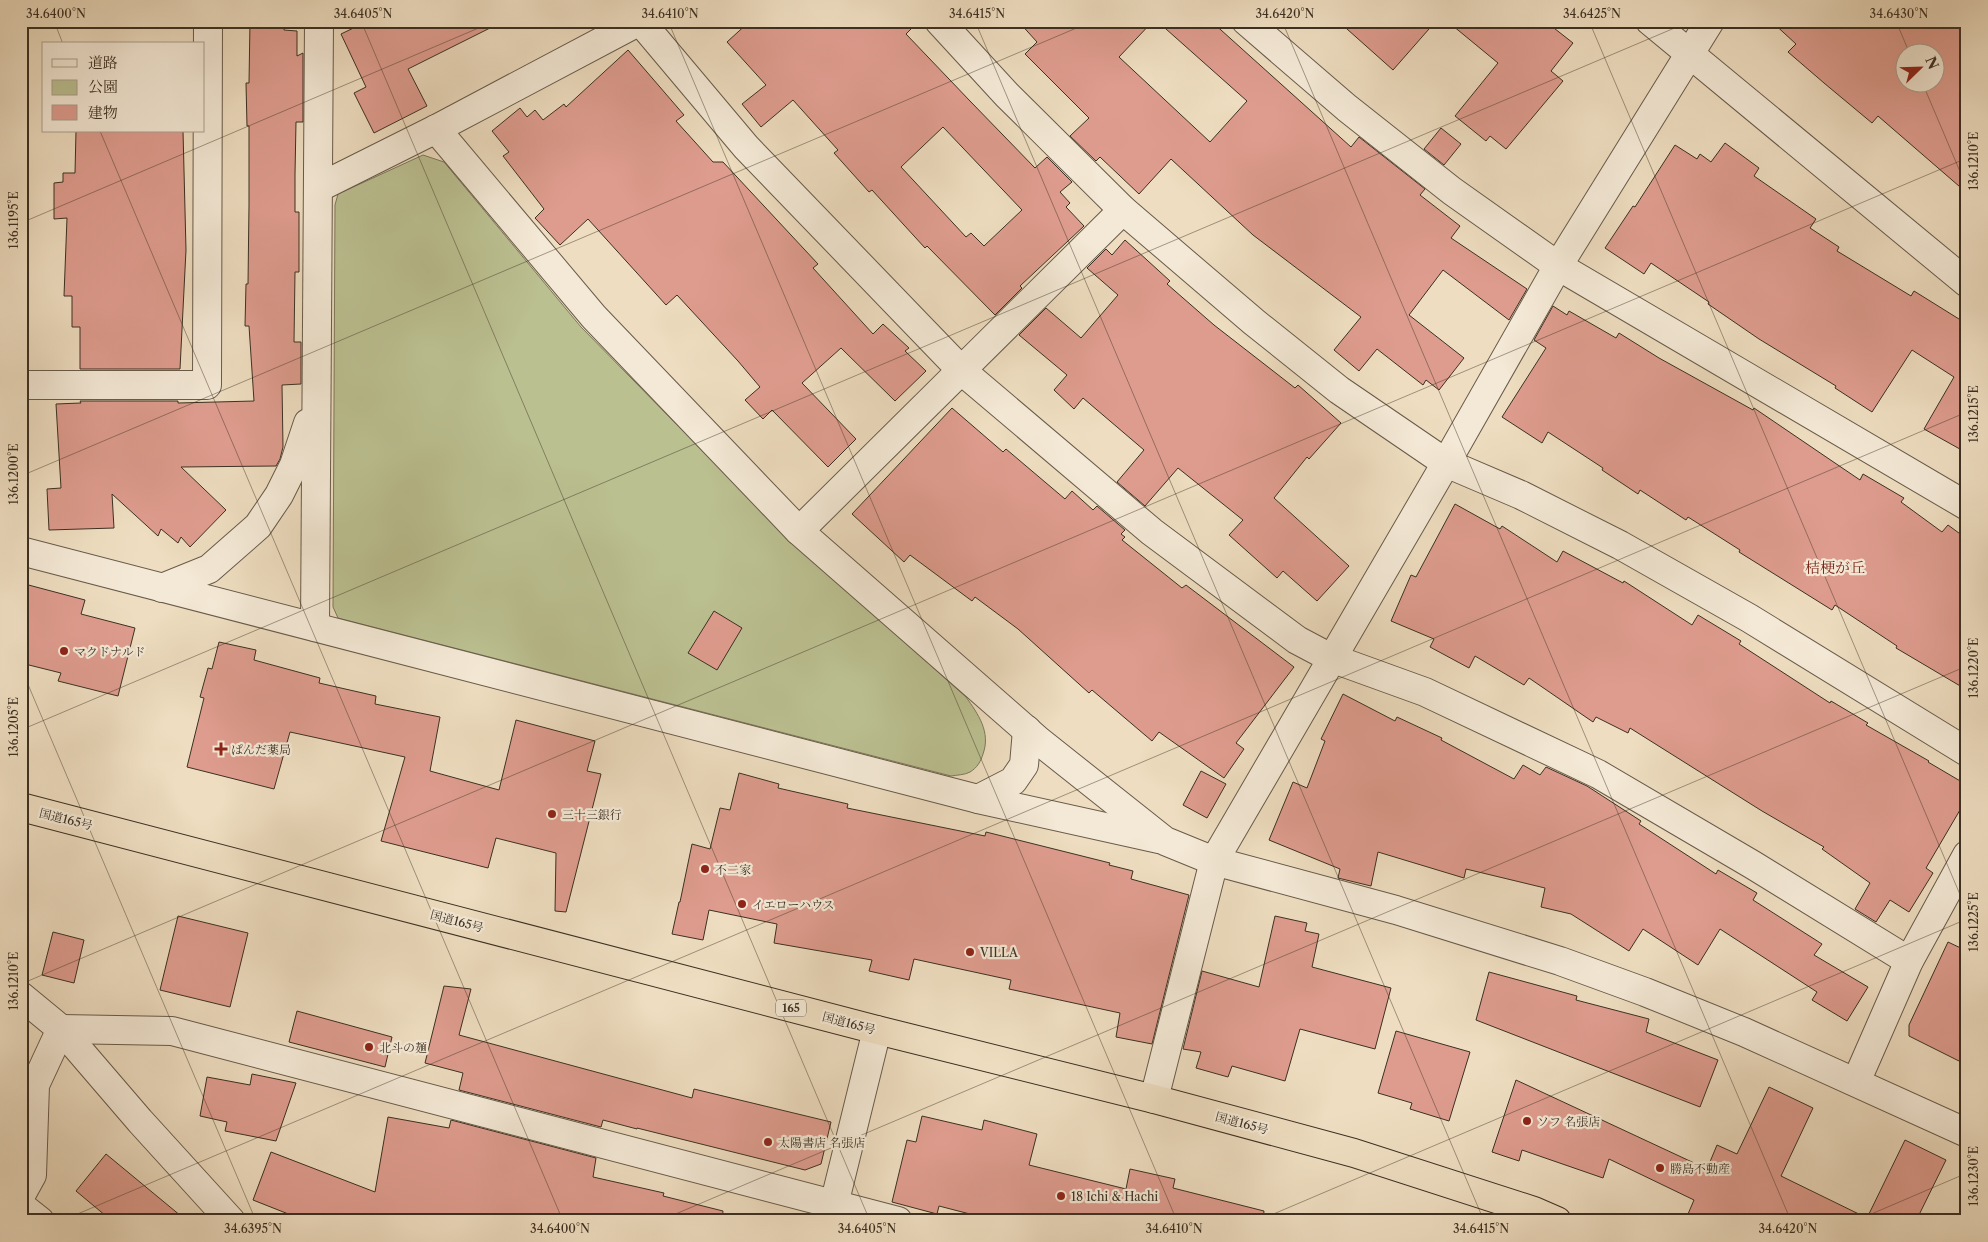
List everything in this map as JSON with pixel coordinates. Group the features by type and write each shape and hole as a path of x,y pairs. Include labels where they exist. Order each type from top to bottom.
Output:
{"highway":[{"name":"国道165号","path":"21,807 877,1030 1154,1099 1354,1153 1534,1211 1558,1221"}],"street":[{"path":"21,385 208,385 208,21"},
{"path":"316,626 319,21"},
{"path":"318,188 436,129 640,21 746,147 962,370 1152,532 1297,640 1331,658 1426,692 1598,774 1753,865 1908,961"},
{"path":"939,21 1007,95 1123,210 1254,322 1340,390 1446,464 1521,494 1620,545 1749,618 1967,752"},
{"path":"1246,21 1347,108 1452,191 1558,266 1967,506"},
{"path":"1650,21 1967,283"},
{"path":"1154,1099 1214,861 1446,464 1558,266 1710,21"},
{"path":"436,129 594,317 800,531 1027,730 1165,841"},
{"path":"800,531 1123,210"},
{"path":"162,588 209,569 258,526 279,495 294,465 316,402"},
{"path":"21,551 978,799 1165,841 1214,861 1396,910 1560,961 1645,992 1744,1032 1967,1133"},
{"path":"978,799 1012,781 1024,765 1027,730"},
{"path":"1856,1082 1908,961 1967,855"},
{"path":"21,996 60,1029 231,1221"},
{"path":"21,1195 32,1175 35,1085 60,1029"},
{"path":"60,1029 172,1031 832,1213 898,1221"},
{"path":"832,1213 877,1030"},
{"path":"21,1206 40,1221"}],"green space":[{"path":"423,155 444,162 581,327 788,538 966,697 979,717 985,738 982,757 975,768 966,774 951,776 338,618 333,607 335,205 338,194"}],"building":[{"path":"250,21 284,21 284,30 297,31 297,56 303,53 303,122 296,122 295,174 295,212 299,212 299,272 295,272 294,342 301,342 301,384 282,385 283,447 280,459 276,466 181,467 226,510 190,547 181,537 178,543 161,529 158,536 112,494 114,528 49,530 47,489 61,488 56,404 81,403 80,401 178,401 178,403 254,401 249,326 245,326 246,284 248,284 249,205 249,126 247,126 246,83 249,83"},
{"path":"368,21 504,21 408,69 427,106 374,133 354,93 366,87 341,34"},
{"path":"750,21 919,21 906,34 1035,168 1047,157 1072,182 1060,192 1070,203 1066,207 1084,226 1020,286 1022,288 995,315 927,246 925,248 872,190 869,192 834,153 838,150 793,100 761,127 742,104 766,85 727,42","holes":["943,127 1022,210 984,246 971,233 966,237 901,167"]},
{"path":"1018,21 1153,21 1119,57 1210,142 1247,101 1157,21 1211,21 1351,147 1359,137 1425,189 1420,195 1460,226 1451,238 1527,289 1509,320 1443,270 1409,315 1464,358 1439,390 1426,380 1423,385 1377,349 1359,371 1334,350 1361,317 1253,235 1171,159 1139,194 1100,157 1096,161 1070,136 1089,118 1025,54 1037,42"},
{"path":"1338,21 1436,21 1393,70"},
{"path":"1447,21 1545,21 1573,43 1551,71 1563,81 1506,149 1490,136 1486,141 1455,116 1498,63"},
{"path":"1771,21 1967,21 1967,193 1878,116 1872,123 1788,52 1796,44"},
{"path":"628,50 684,115 676,121 713,162 723,162 818,264 813,268 873,334 883,324 909,348 905,351 926,371 895,401 841,348 802,383 856,439 828,467 772,410 763,419 745,400 760,387 738,361 677,295 666,305 588,219 560,245 535,218 544,209 503,156 509,152 492,131 520,108 527,117 535,110 543,120 564,104 566,107"},
{"path":"1441,128 1461,144 1444,165 1424,149"},
{"path":"76,132 183,132 186,250 180,369 80,369 80,327 72,327 72,296 64,296 67,218 54,219 54,183 63,182 63,173 75,173"},
{"path":"1725,143 1759,168 1754,176 1816,219 1810,228 1839,247 1837,251 1911,296 1914,291 1967,324 1967,453 1924,429 1954,377 1912,350 1872,412 1835,388 1836,386 1759,339 1651,263 1644,274 1605,248 1633,206 1635,207 1675,145 1697,159 1700,154 1711,162"},
{"path":"1125,240 1170,281 1167,284 1214,325 1295,388 1298,385 1341,423 1309,459 1307,457 1274,498 1349,566 1317,601 1283,571 1277,578 1229,535 1243,520 1178,468 1145,506 1117,482 1144,450 1083,398 1074,409 1054,390 1067,375 1019,335 1046,308 1081,338 1118,295 1087,268 1106,249 1112,255"},
{"path":"1553,306 1567,315 1569,311 1616,338 1619,333 1659,358 1753,410 1754,408 1860,480 1863,474 1904,498 1901,502 1942,532 1948,525 1967,539 1967,690 1896,648 1897,646 1835,605 1832,610 1739,552 1740,550 1688,517 1686,520 1640,490 1638,494 1602,470 1603,468 1548,432 1542,443 1502,417 1546,348 1534,340"},
{"path":"952,408 1003,452 1006,449 1065,499 1072,491 1093,510 1097,506 1125,530 1121,534 1125,537 1122,540 1182,588 1186,585 1294,667 1236,743 1244,749 1224,778 1159,732 1152,741 1092,690 1089,693 1018,629 975,597 972,601 910,555 904,562 852,514"},
{"path":"1455,504 1500,529 1502,526 1557,562 1563,551 1623,583 1624,581 1692,625 1698,615 1741,641 1739,644 1830,703 1831,701 1868,723 1866,725 1967,785 1967,798 1926,868 1933,873 1909,912 1890,900 1876,922 1855,909 1870,883 1822,849 1824,847 1762,811 1630,728 1628,733 1596,717 1593,722 1529,678 1524,685 1475,656 1469,668 1430,647 1434,639 1391,621 1411,575 1416,577"},
{"path":"21,583 85,600 81,614 135,628 118,696 58,681 61,673 21,663"},
{"path":"714,611 742,628 717,670 688,653"},
{"path":"219,642 256,650 254,660 320,678 319,683 376,696 375,704 440,717 430,771 499,790 516,720 595,741 587,771 601,774 566,912 555,911 556,853 496,838 488,868 381,841 405,757 290,732 274,789 187,767 204,698 200,697 208,668 212,669"},
{"path":"1343,694 1395,721 1397,717 1442,738 1441,740 1514,779 1523,765 1540,775 1546,767 1587,786 1641,821 1639,824 1716,874 1718,870 1757,893 1753,900 1822,944 1814,955 1868,987 1847,1021 1812,1000 1817,992 1720,929 1698,965 1643,929 1629,951 1571,914 1541,907 1545,888 1466,869 1464,878 1378,852 1371,886 1338,878 1340,869 1269,840 1293,782 1307,788 1325,741 1321,739"},
{"path":"1201,771 1226,784 1207,818 1183,805"},
{"path":"739,773 779,784 778,788 848,804 847,808 985,836 986,832 1110,863 1109,865 1133,871 1131,879 1189,895 1152,1044 1116,1037 1120,1013 1009,989 1011,980 914,959 909,980 869,971 872,960 774,943 777,924 709,910 703,940 672,934 692,844 710,849 720,808 730,810"},
{"path":"178,916 248,933 230,1007 160,990"},
{"path":"1275,916 1307,923 1305,931 1319,934 1312,967 1391,988 1375,1049 1300,1029 1285,1081 1232,1066 1228,1077 1196,1068 1201,1052 1183,1049 1202,971 1259,987"},
{"path":"53,932 84,940 74,983 42,975"},
{"path":"1948,942 1967,951 1967,1065 1909,1036 1909,1025"},
{"path":"1489,972 1577,996 1576,1000 1649,1019 1646,1032 1718,1060 1700,1107 1476,1020"},
{"path":"444,986 471,989 459,1035 692,1098 694,1089 831,1122 821,1164 805,1170 603,1120 601,1127 459,1090 463,1073 425,1063"},
{"path":"297,1011 392,1037 385,1067 289,1042"},
{"path":"1396,1031 1470,1052 1449,1121 1410,1109 1412,1103 1378,1093"},
{"path":"252,1074 296,1083 276,1141 225,1131 227,1122 200,1116 207,1077 250,1085"},
{"path":"1516,1080 1707,1169 1717,1145 1737,1154 1769,1087 1813,1108 1781,1176 1867,1218 1905,1140 1946,1160 1916,1221 1685,1221 1694,1200 1609,1159 1603,1178 1522,1150 1519,1161 1492,1152"},
{"path":"922,1116 982,1130 984,1120 1037,1134 1029,1165 1126,1189 1130,1169 1175,1179 1173,1188 1264,1211 1263,1221 997,1221 939,1206 937,1214 892,1202 907,1140 916,1142"},
{"path":"388,1117 449,1128 451,1120 596,1158 593,1177 664,1193 663,1196 723,1211 722,1221 306,1221 253,1200 271,1152 375,1192"},
{"path":"106,1154 187,1221 112,1221 76,1191"}],"place":[{"name":"マクドナルド","path":"64,651"},
{"name":"ぱんだ薬局","path":"221,749"},
{"name":"三十三銀行","path":"552,814"},
{"name":"不二家","path":"705,869"},
{"name":"イエローハウス","path":"742,904"},
{"name":"VILLA","path":"970,952"},
{"name":"北斗の麺","path":"369,1047"},
{"name":"ソフ 名張店","path":"1527,1121"},
{"name":"太陽書店 名張店","path":"768,1142"},
{"name":"勝島不動産","path":"1660,1168"},
{"name":"18 Ichi & Hachi","path":"1061,1196"}],"district":[{"name":"桔梗が丘","path":"1835,567"}]}
